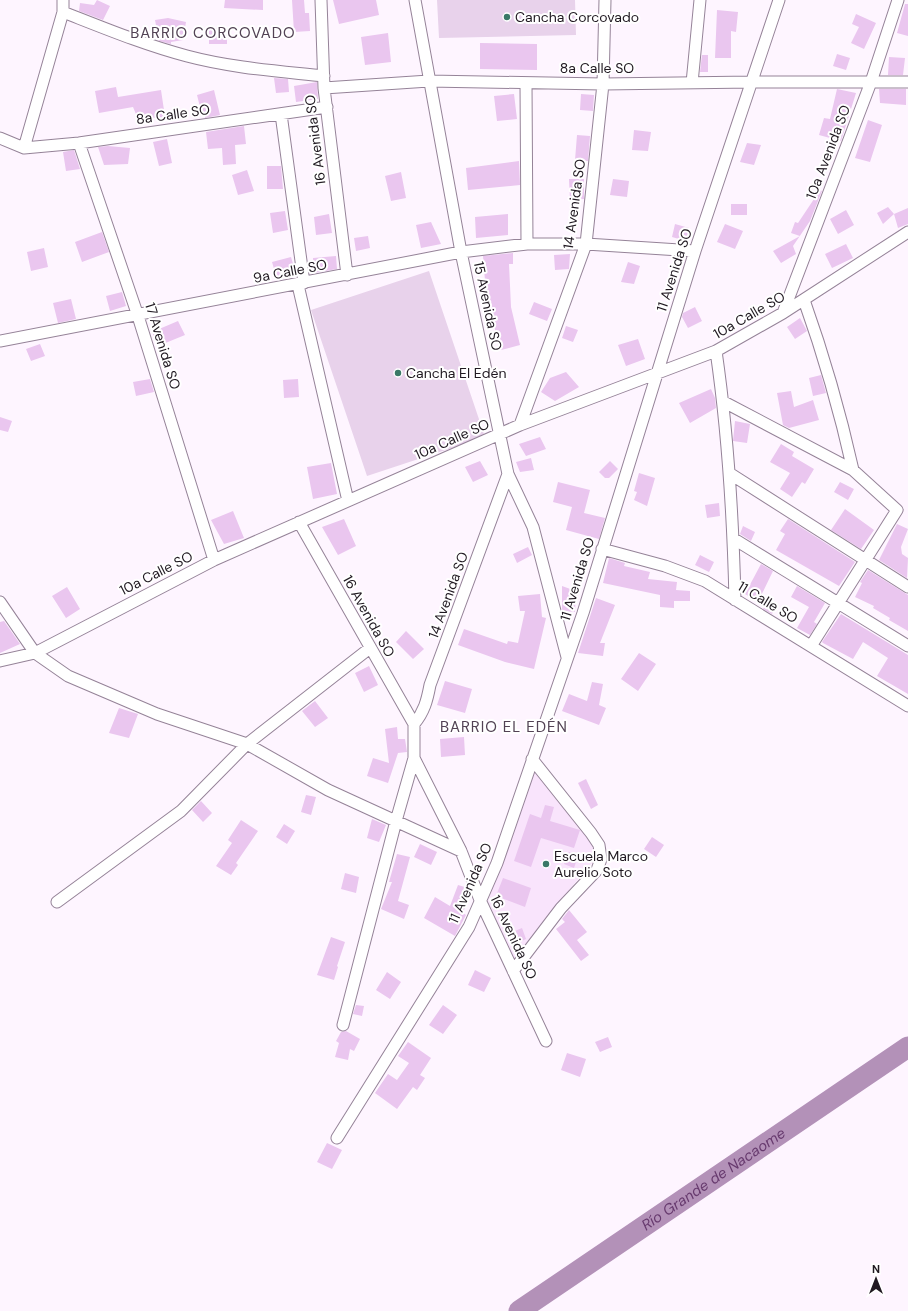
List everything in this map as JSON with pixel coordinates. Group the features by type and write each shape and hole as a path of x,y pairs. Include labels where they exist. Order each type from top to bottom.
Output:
{"street":[{"path":"0,138 24,148 63,12 63,0"},
{"name":"16 Avenida SO","path":"321,0 324,88 347,275"},
{"name":"15 Avenida SO","path":"415,0 461,252 508,474 533,527 567,657"},
{"name":"14 Avenida SO","path":"520,425 586,244 604,84 605,0"},
{"path":"692,82 700,0"},
{"name":"11 Avenida SO","path":"337,1138 469,926 498,863 602,549 695,251 779,0"},
{"name":"10a Avenida SO","path":"783,313 871,82 898,0"},
{"path":"63,12 120,35 187,56 240,67 324,76"},
{"name":"8a Calle SO","path":"324,88 430,81 604,84 692,82 908,82"},
{"path":"526,82 527,244"},
{"name":"8a Calle SO","path":"24,148 79,142 326,107"},
{"path":"281,114 301,284 348,501"},
{"name":"17 Avenida SO","path":"79,142 138,316 214,560"},
{"name":"10a Calle SO","path":"0,660 35,653 214,560 499,434 716,350 783,313 908,232"},
{"name":"9a Calle SO","path":"0,341 138,316 461,252 527,244 586,244 695,251"},
{"path":"804,300 824,356 836,398 853,470"},
{"path":"716,350 724,402 734,539 735,600"},
{"path":"724,402 853,470 897,510 839,604 811,646"},
{"path":"729,473 908,587"},
{"name":"14 Avenida SO","path":"414,724 421,716 426,704 430,685 508,474"},
{"name":"16 Avenida SO","path":"299,522 414,724"},
{"path":"734,539 908,646"},
{"name":"11 Calle SO","path":"602,549 665,566 705,581 908,706"},
{"path":"0,602 35,653 68,676 157,714 247,744 328,790 461,851"},
{"path":"57,902 181,811 247,744 370,648"},
{"path":"342,1025 414,758 414,724"},
{"name":"16 Avenida SO","path":"414,758 461,851 480,900 546,1041"},
{"path":"513,972 561,908 597,870 601,859 598,845 592,833 532,759"}],"shaded area":[{"name":"Cancha Corcovado","path":"437,0 575,0 576,35 439,38"},
{"name":"Cancha El Edén","path":"429,271 485,437 367,476 311,310"},
{"name":"Escuela Marco Aurelio Soto","path":"534,772 589,838 596,851 596,859 586,869 514,960 488,901"}],"building":[{"path":"97,0 110,6 103,20 79,11 80,3 94,5"},
{"path":"225,0 263,0 263,10 224,8"},
{"path":"292,0 304,0 305,13 309,13 310,31 294,32"},
{"path":"333,0 376,0 379,15 339,24"},
{"path":"905,4 908,4 908,36 897,33"},
{"path":"717,10 738,12 736,32 731,31 731,58 715,58"},
{"path":"856,14 876,23 864,49 851,43 859,27 852,24"},
{"path":"168,18 186,22 183,40 171,42 171,44 159,41 155,20"},
{"path":"209,28 227,28 227,44 209,44"},
{"path":"388,33 391,62 365,65 361,37"},
{"path":"480,43 537,44 537,70 480,69"},
{"path":"837,54 850,58 846,70 833,66"},
{"path":"702,55 708,55 708,72 700,72"},
{"path":"889,57 905,58 903,75 888,75"},
{"path":"274,78 288,79 289,92 276,93"},
{"path":"317,82 318,99 296,102 294,86"},
{"path":"116,87 118,97 161,90 165,117 138,119 133,107 99,113 95,91"},
{"path":"837,89 856,93 841,141 819,135 824,118 830,119"},
{"path":"879,89 906,89 906,105 880,103"},
{"path":"214,90 220,115 205,118 205,115 202,115 197,95"},
{"path":"514,94 517,119 497,121 494,96"},
{"path":"581,94 594,95 593,111 580,110"},
{"path":"868,120 882,125 870,162 855,158"},
{"path":"244,126 246,144 235,145 236,164 223,165 222,148 208,149 206,132"},
{"path":"634,130 651,132 648,151 632,150"},
{"path":"577,135 590,136 588,161 575,160"},
{"path":"167,139 172,163 159,166 153,142"},
{"path":"747,143 761,145 754,165 740,162"},
{"path":"108,146 130,148 128,164 104,165 98,147"},
{"path":"74,150 80,169 66,171 63,152"},
{"path":"519,161 520,185 468,190 466,168"},
{"path":"267,166 281,166 283,189 267,189"},
{"path":"247,170 254,191 238,195 232,175"},
{"path":"401,172 406,198 391,201 385,176"},
{"path":"569,179 584,179 584,199 570,200"},
{"path":"613,179 629,181 627,197 610,195"},
{"path":"820,190 822,191 810,221 800,236 791,233 795,222 798,223"},
{"path":"731,204 747,204 747,215 731,215"},
{"path":"888,207 894,214 883,224 877,213"},
{"path":"908,208 908,224 898,228 894,214"},
{"path":"846,210 854,225 838,234 830,219"},
{"path":"285,211 288,230 273,233 270,213"},
{"path":"329,214 332,233 316,235 314,217"},
{"path":"508,214 508,235 476,238 475,217"},
{"path":"431,222 441,244 421,248 416,225"},
{"path":"675,224 689,228 686,241 672,237"},
{"path":"725,224 743,231 735,249 717,242"},
{"path":"102,232 109,252 82,262 75,242"},
{"path":"368,236 370,248 356,251 354,238"},
{"path":"800,236 793,246 796,254 781,263 773,251"},
{"path":"846,244 853,258 832,268 825,254"},
{"path":"44,248 48,267 31,271 27,252"},
{"path":"513,253 513,264 509,264 511,307 520,345 501,350 493,323 490,323 483,256"},
{"path":"570,254 569,269 555,270 554,255"},
{"path":"336,256 337,269 314,273 313,258"},
{"path":"291,257 296,274 277,279 272,262"},
{"path":"628,262 640,266 634,284 621,282"},
{"path":"122,292 126,306 110,311 106,296"},
{"path":"71,299 76,319 58,323 53,303"},
{"path":"534,302 552,309 547,321 529,314"},
{"path":"695,307 702,321 688,328 682,317 683,313"},
{"path":"800,318 807,331 795,339 787,327"},
{"path":"178,321 185,335 158,346 152,332"},
{"path":"566,326 578,330 573,342 562,338"},
{"path":"638,339 645,359 626,366 618,345"},
{"path":"40,344 45,356 31,361 26,349"},
{"path":"566,372 579,387 555,401 541,392 550,378"},
{"path":"821,375 826,393 813,396 809,378"},
{"path":"150,379 154,392 136,396 133,382"},
{"path":"298,379 299,397 284,398 283,380"},
{"path":"711,389 715,398 716,408 690,423 679,403"},
{"path":"791,391 794,407 813,400 819,420 789,428 783,425 777,393"},
{"path":"0,417 12,421 8,432 0,430"},
{"path":"735,421 750,424 747,443 733,441"},
{"path":"540,437 546,449 526,456 519,444"},
{"path":"781,444 794,452 792,456 814,469 805,484 802,482 792,497 780,489 790,473 770,462"},
{"path":"531,458 534,470 520,472 516,462"},
{"path":"480,461 488,475 473,482 465,467"},
{"path":"610,461 618,469 609,478 605,478 599,472"},
{"path":"331,463 337,494 313,499 307,467"},
{"path":"639,473 655,478 647,506 634,500 637,492 634,491"},
{"path":"558,482 590,490 584,513 605,518 599,539 566,530 572,507 553,502"},
{"path":"840,482 854,489 848,500 834,492"},
{"path":"719,503 720,516 707,518 705,505"},
{"path":"845,509 874,530 861,549 831,530"},
{"path":"233,511 244,538 224,544 211,520"},
{"path":"344,519 356,546 338,555 322,527"},
{"path":"788,519 855,562 839,586 776,550 785,534 780,531"},
{"path":"897,524 908,529 901,547 902,554 908,558 907,578 879,560"},
{"path":"743,526 755,532 751,541 740,534"},
{"path":"528,547 532,555 517,563 513,554"},
{"path":"700,555 714,562 709,572 695,565"},
{"path":"609,558 625,563 624,566 650,572 648,579 677,582 676,590 690,591 690,601 674,601 674,608 660,607 660,595 603,583"},
{"path":"761,564 773,571 758,602 745,594"},
{"path":"868,570 908,595 908,631 889,620 890,618 873,608 874,606 855,597 862,583 860,582"},
{"path":"562,586 576,591 575,612 562,611"},
{"path":"797,586 825,603 814,622 817,624 810,635 797,628 809,607 791,597"},
{"path":"67,587 80,609 66,618 52,596"},
{"path":"540,594 542,617 546,618 534,669 505,662 458,645 464,629 507,644 508,641 518,643 525,611 520,611 518,596"},
{"path":"596,598 615,605 600,643 605,643 603,656 578,653"},
{"path":"768,599 777,604 772,614 763,609"},
{"path":"841,614 908,655 908,694 877,676 888,658 863,642 853,659 822,642"},
{"path":"4,621 20,644 0,653 0,622"},
{"path":"406,631 424,649 413,659 396,642"},
{"path":"639,653 656,664 638,691 621,679"},
{"path":"369,666 378,685 364,692 355,673"},
{"path":"445,681 472,689 465,713 437,705"},
{"path":"592,682 603,684 599,705 606,708 599,725 562,711 569,694 587,701"},
{"path":"315,701 328,718 315,727 302,711"},
{"path":"119,708 138,714 129,738 109,733"},
{"path":"397,727 398,739 405,739 407,752 398,753 388,783 367,776 373,758 389,763 385,729"},
{"path":"464,737 465,755 441,757 440,739"},
{"path":"586,779 598,805 591,809 578,783"},
{"path":"306,795 316,797 311,815 301,812"},
{"path":"201,801 212,813 203,822 192,810"},
{"path":"545,805 554,807 550,821 580,830 574,848 541,838 531,867 514,861 530,814 541,818"},
{"path":"372,819 386,825 379,842 367,838"},
{"path":"241,820 258,831 236,863 238,865 231,875 216,866 232,843 228,840"},
{"path":"284,824 295,831 287,844 276,837"},
{"path":"652,837 664,845 656,857 644,849"},
{"path":"420,844 437,852 431,865 414,857"},
{"path":"569,852 578,856 574,868 564,864"},
{"path":"397,854 410,857 398,901 409,905 404,919 381,909 392,882 389,882"},
{"path":"345,873 359,877 356,893 341,889"},
{"path":"503,878 531,888 525,907 496,896"},
{"path":"458,885 468,888 470,894 463,913 466,915 455,936 424,918 435,897 450,906"},
{"path":"569,910 587,932 577,940 589,955 581,961 556,929 565,922 562,919"},
{"path":"522,928 526,939 513,945 508,934"},
{"path":"331,937 345,942 334,980 317,975"},
{"path":"475,970 491,978 484,992 468,985"},
{"path":"387,972 401,982 390,999 376,990"},
{"path":"356,1005 364,1006 362,1016 353,1014"},
{"path":"443,1005 457,1015 443,1034 429,1025"},
{"path":"346,1031 360,1039 354,1051 350,1049 348,1060 335,1057 339,1043 336,1041 341,1032"},
{"path":"608,1037 612,1047 600,1052 595,1042"},
{"path":"408,1042 431,1058 420,1075 425,1078 417,1090 413,1087 397,1109 375,1093 388,1074 397,1080 409,1063 398,1056"},
{"path":"567,1053 586,1059 580,1077 561,1070"},
{"path":"327,1143 342,1150 332,1169 317,1162"}],"waterway":[{"name":"Río Grande de Nacaome","path":"519,1311 908,1047"}],"place":[{"name":"Cancha Corcovado","path":"507,17"},
{"name":"Cancha El Edén","path":"398,373"},
{"name":"Escuela Marco Aurelio Soto","path":"546,864"}],"district":[{"name":"BARRIO CORCOVADO","path":"213,33"},
{"name":"BARRIO EL EDÉN","path":"504,727"}]}
